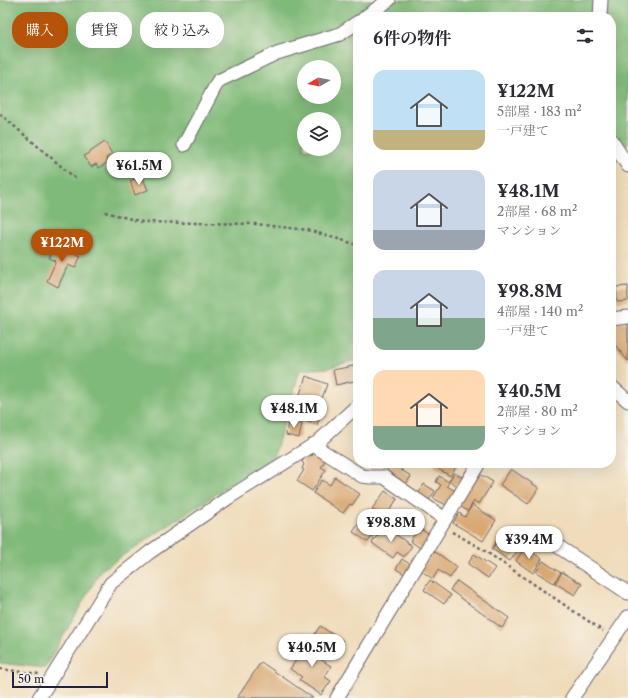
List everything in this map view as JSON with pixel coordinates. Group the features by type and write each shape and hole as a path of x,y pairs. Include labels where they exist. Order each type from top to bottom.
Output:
{"street":[{"path":"372,12 390,0"},
{"path":"600,12 601,0"},
{"path":"184,145 218,81 277,53 340,34 353,25"},
{"path":"616,148 628,166"},
{"path":"616,318 628,317"},
{"path":"616,390 628,401"},
{"path":"39,698 111,583 150,552 228,498 314,445 353,410"},
{"path":"314,445 362,476 384,477 443,522"},
{"path":"337,698 476,468"},
{"path":"538,534 628,593"},
{"path":"572,698 628,618"}],"path":[{"path":"0,114 76,179"},
{"path":"105,212 142,222 255,224 308,230 353,244"},
{"path":"443,522 614,638"},
{"path":"0,669 52,676"}],"green space":[{"path":"0,0 628,0 628,144 616,147 616,12 353,12 353,361 329,368 300,370 274,456 101,570 45,668 0,663"}],"building":[{"path":"105,142 112,154 106,158 108,162 99,168 96,164 91,167 84,156"},
{"path":"142,176 148,190 135,195 130,181"},
{"path":"56,244 64,248 66,245 77,250 76,254 81,256 75,268 68,265 58,287 47,281 56,261 49,258"},
{"path":"628,286 628,301 617,302 616,287"},
{"path":"628,322 628,361 616,346 616,323"},
{"path":"353,366 353,381 336,385 333,370"},
{"path":"306,376 327,384 319,407 323,408 317,425 299,419 304,406 297,403"},
{"path":"288,421 302,423 299,438 286,435"},
{"path":"307,453 312,456 313,453 325,461 321,467 326,470 312,491 297,481 304,470 302,469 304,464 302,462"},
{"path":"389,468 402,468 401,470 411,476 405,486 385,474"},
{"path":"437,468 456,468 450,476"},
{"path":"511,469 539,488 528,504 500,485"},
{"path":"454,473 466,479 461,488 449,481"},
{"path":"478,473 493,482 479,504 474,501 468,511 458,505"},
{"path":"439,476 449,482 447,486 457,492 448,506 433,498 441,485 436,482"},
{"path":"335,477 360,494 352,505 350,504 343,513 313,493 322,480 330,485"},
{"path":"424,484 435,491 429,500 419,493"},
{"path":"385,491 397,499 385,518 372,509"},
{"path":"472,505 496,520 483,541 453,523 459,513 465,517"},
{"path":"368,510 383,520 368,542 353,532"},
{"path":"384,526 412,546 404,557 397,552 393,558 372,543"},
{"path":"419,528 431,536 422,549 410,541"},
{"path":"501,535 520,547 510,561 492,549"},
{"path":"525,547 542,559 533,573 516,561"},
{"path":"434,551 457,567 450,578 438,570 433,579 420,570"},
{"path":"474,554 495,568 488,578 468,564"},
{"path":"402,559 413,566 408,576 396,569"},
{"path":"543,561 561,573 554,583 536,572"},
{"path":"562,572 582,584 575,595 555,583"},
{"path":"430,580 451,595 444,604 424,590"},
{"path":"457,581 509,618 502,628 450,590"},
{"path":"320,626 343,641 335,652 313,637"},
{"path":"311,639 321,646 315,656 331,666 325,677 331,681 321,695 299,680 302,677 290,669"},
{"path":"261,662 313,698 237,698"}]}
